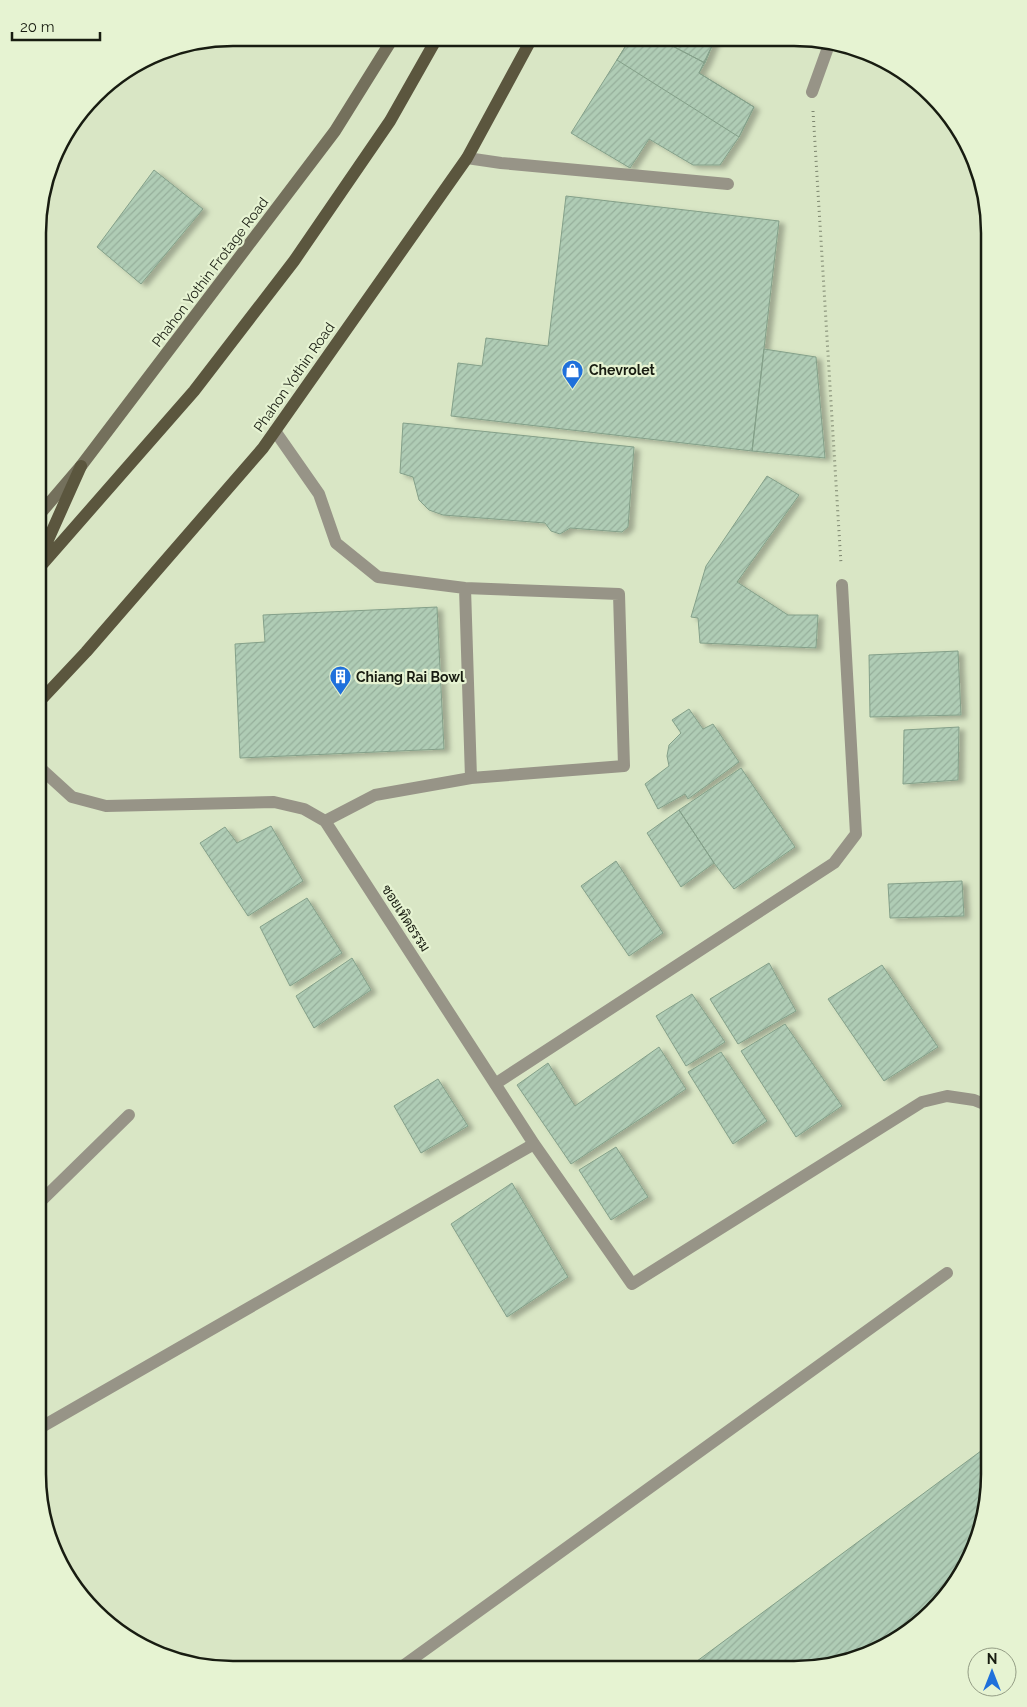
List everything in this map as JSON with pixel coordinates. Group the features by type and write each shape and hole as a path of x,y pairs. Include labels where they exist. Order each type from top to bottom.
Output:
{"main road":[{"name":"Phahon Yothin Frotage Road","path":"46,507 82,466 336,131 388,46"},
{"path":"46,560 194,391 294,261 390,121 432,46"},
{"name":"Phahon Yothin Road","path":"46,694 86,652 263,448 467,158 528,46"},
{"path":"46,545 82,466"}],"street":[{"path":"812,92 827,50"},
{"path":"467,158 511,164 728,184"},
{"path":"275,431 319,494 336,543 378,577 465,588 619,594 624,766 472,778 376,795 325,821"},
{"path":"495,1084 834,863 856,834 842,585"},
{"path":"465,588 472,778"},
{"name":"ซอยเทิดธรรม","path":"46,773 72,797 106,806 274,802 304,809 325,821 534,1144 632,1284 922,1102 947,1096 981,1103"},
{"path":"46,1196 129,1115"},
{"path":"46,1424 534,1144"},
{"path":"410,1661 947,1273"}],"path":[{"path":"812,92 842,585"}],"building":[{"path":"626,46 712,46 699,73 754,107 739,137 720,165 693,165 649,139 630,168 571,133"},
{"path":"626,46 672,46 705,63 699,73 754,107 739,137 617,60"},
{"path":"672,46 712,46 705,63"},
{"path":"154,170 203,209 141,284 97,247"},
{"path":"566,196 779,221 752,451 451,416 458,363 482,366 486,338 548,346"},
{"path":"764,349 816,357 825,458 752,451"},
{"path":"403,423 634,447 628,527 622,532 570,528 560,534 551,531 545,523 443,515 429,510 419,500 413,477 400,473"},
{"path":"767,476 799,495 737,582 788,615 818,615 816,648 700,643 698,618 691,617 706,566"},
{"name":"Chiang Rai Bowl","path":"437,607 444,749 240,758 235,644 265,642 263,615"},
{"path":"958,651 961,715 870,717 869,655"},
{"path":"689,709 703,729 713,724 739,762 688,799 685,794 658,809 645,784 669,766 667,756 669,745 681,733 672,720"},
{"path":"959,727 958,780 903,784 904,730"},
{"path":"741,768 795,847 734,889 714,863 679,810"},
{"path":"679,810 714,863 681,887 647,833"},
{"path":"271,826 303,881 248,916 200,843 225,827 237,843"},
{"path":"616,861 663,933 629,956 581,886"},
{"path":"962,881 964,916 890,918 888,884"},
{"path":"307,898 342,953 290,986 260,927"},
{"path":"352,958 371,990 314,1028 296,996"},
{"path":"769,963 796,1011 738,1044 710,999"},
{"path":"882,965 938,1047 884,1081 828,999"},
{"path":"692,994 725,1042 686,1066 656,1016"},
{"path":"785,1024 842,1106 796,1137 741,1051"},
{"path":"659,1047 686,1089 571,1164 517,1085 548,1063 575,1106"},
{"path":"721,1052 767,1121 733,1144 688,1072"},
{"path":"438,1079 468,1126 421,1153 394,1106"},
{"path":"616,1147 648,1197 611,1220 579,1170"},
{"path":"512,1183 568,1277 507,1317 451,1224"},
{"path":"981,1451 979,1498 967,1545 956,1567 942,1588 908,1622 887,1636 865,1647 830,1657 794,1661 697,1661"}],"place":[{"name":"Chevrolet","path":"573,389"},
{"name":"Chiang Rai Bowl","path":"340,696"}]}
